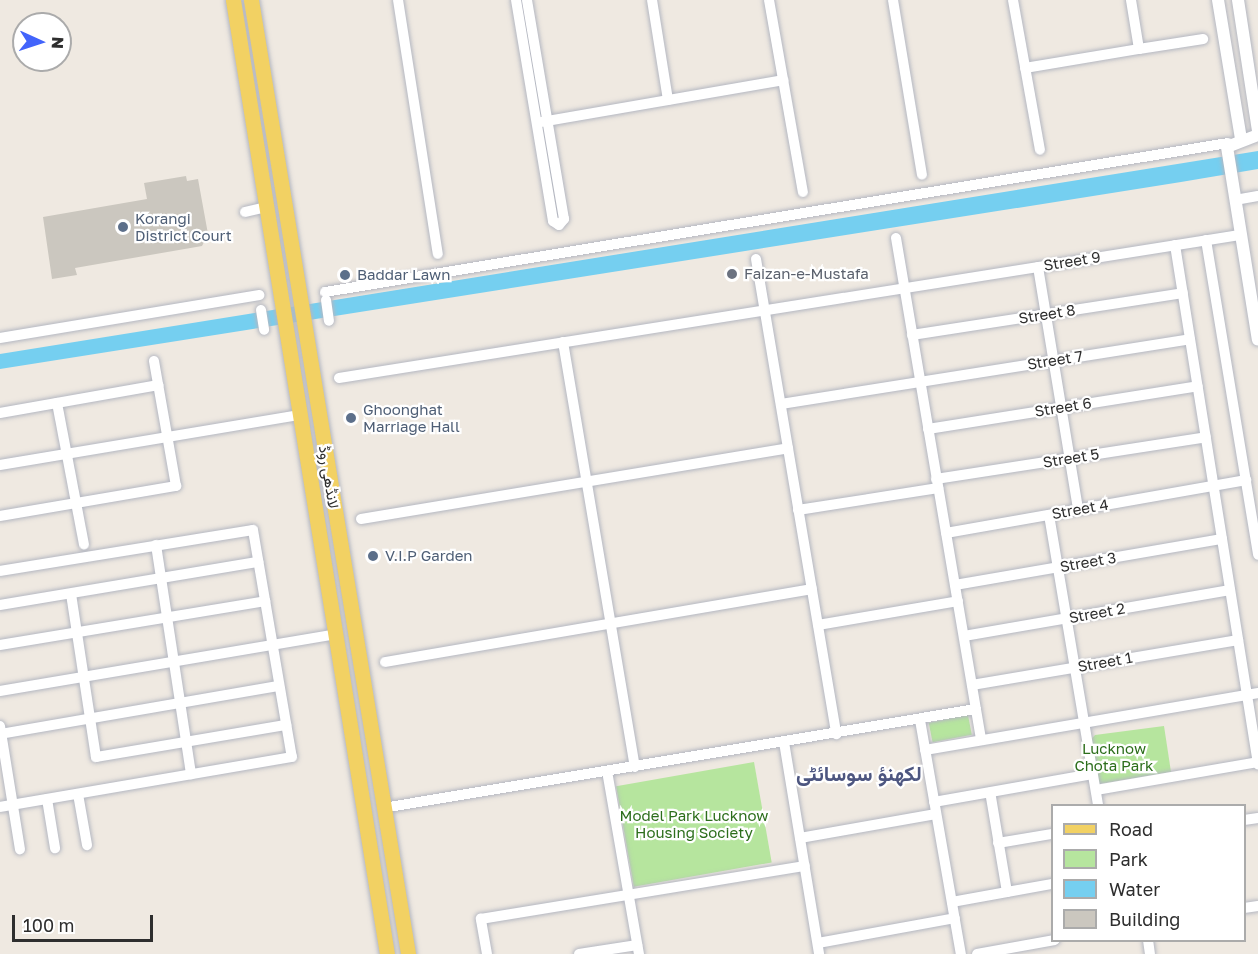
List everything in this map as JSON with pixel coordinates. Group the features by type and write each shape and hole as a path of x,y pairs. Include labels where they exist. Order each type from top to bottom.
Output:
{"main road":[{"path":"233,0 267,207"},
{"name":"لانڈھی روڈ","path":"251,0 408,954"},
{"name":"لانڈھی روڈ","path":"267,207 387,954"}],"street":[{"path":"398,0 438,254"},
{"path":"516,0 542,122 561,225 553,221 542,122 527,0"},
{"path":"652,0 668,100"},
{"path":"769,0 803,192"},
{"path":"893,0 921,175"},
{"path":"1013,0 1040,150"},
{"path":"1131,0 1139,49"},
{"path":"1218,0 1241,139"},
{"path":"1238,0 1258,130"},
{"path":"1025,68 1203,39"},
{"path":"542,122 783,80"},
{"path":"329,321 325,296 1228,148 1241,139 1258,135"},
{"path":"1228,148 1240,235 1253,282 1258,340"},
{"path":"1235,200 1258,195"},
{"path":"245,212 267,207"},
{"name":"Street 9","path":"339,378 1240,235"},
{"path":"896,238 981,739"},
{"path":"1206,240 1258,555"},
{"path":"1095,790 1258,763 1252,694 1238,640 1175,245"},
{"path":"756,259 836,734"},
{"path":"1038,267 1078,509"},
{"name":"Street 8","path":"912,335 1183,293"},
{"path":"0,338 259,295"},
{"path":"261,310 264,330"},
{"name":"Street 7","path":"780,404 1190,339"},
{"path":"563,342 634,767"},
{"path":"0,516 176,486 154,361"},
{"path":"0,413 159,385"},
{"name":"Street 6","path":"928,429 1198,386"},
{"path":"57,403 84,544"},
{"path":"0,465 300,415"},
{"name":"Street 5","path":"798,510 1070,458 1206,437"},
{"path":"361,519 788,448"},
{"name":"Street 4","path":"946,533 1246,480"},
{"path":"1049,515 1098,804"},
{"path":"0,571 253,530 292,758 0,807"},
{"name":"Street 3","path":"955,585 1222,539"},
{"path":"156,545 191,774"},
{"path":"0,605 161,580 258,562"},
{"path":"385,662 611,626 812,589"},
{"name":"Street 2","path":"964,636 1230,590"},
{"path":"71,594 96,757 286,725"},
{"path":"0,645 265,601"},
{"path":"818,625 958,601"},
{"path":"0,692 336,634"},
{"name":"Street 1","path":"972,685 1238,640"},
{"path":"20,849 13,805 3,769 0,731 279,686"},
{"path":"925,750 1252,694"},
{"path":"383,808 976,709"},
{"path":"920,720 961,954"},
{"path":"784,742 818,949 955,918"},
{"path":"579,954 638,949 607,771"},
{"path":"934,802 1093,774"},
{"path":"990,792 1006,892"},
{"path":"78,794 87,845"},
{"path":"47,799 55,848"},
{"path":"800,838 936,814"},
{"path":"998,843 1051,834"},
{"path":"487,954 481,919 805,866"},
{"path":"952,902 1051,884"},
{"path":"977,954 1051,941"}],"green space":[{"path":"968,715 972,735 933,742 929,723"},
{"name":"Lucknow Chota Park","path":"1164,726 1171,772 1093,785 1086,745 1095,735"},
{"name":"Model Park Lucknow Housing Society","path":"754,762 772,862 634,887 616,786"}],"water":[{"path":"1258,151 1258,169 0,369 0,354"}],"building":[{"name":"Korangi District Court","path":"186,176 187,181 198,179 208,234 202,246 75,268 77,275 52,279 43,217 147,199 144,183"}],"place":[{"name":"Korangi District Court","path":"123,227"},
{"name":"Faizan-e-Mustafa","path":"732,274"},
{"name":"Baddar Lawn","path":"345,275"},
{"name":"Ghoonghat Marriage Hall","path":"351,418"},
{"name":"V.I.P Garden","path":"373,556"}],"district":[{"name":"لکھنؤ سوسائٹی","path":"859,773"}]}
